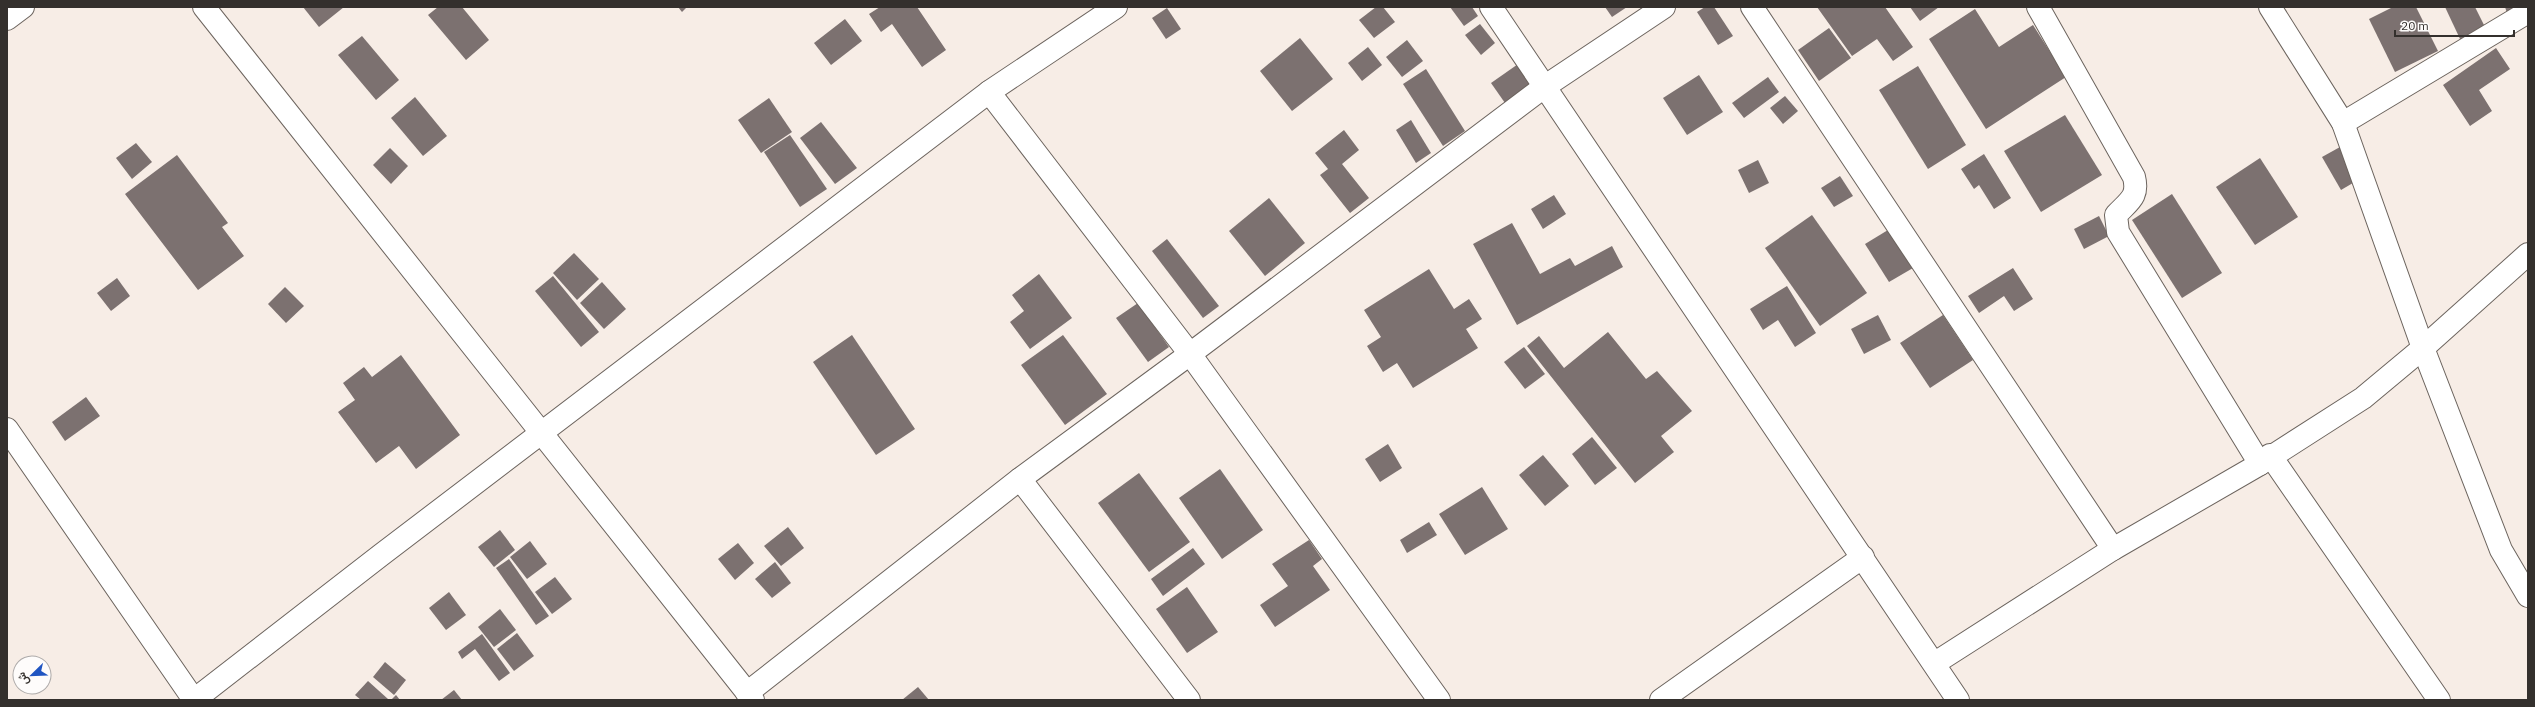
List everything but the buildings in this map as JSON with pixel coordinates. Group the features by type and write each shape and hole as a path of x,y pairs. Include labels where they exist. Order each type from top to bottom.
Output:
{"street":[{"path":"7,19 23,7"},
{"path":"204,7 750,696 1020,479 1190,354 1544,87 1664,7"},
{"path":"7,429 194,700 541,433 989,92 1116,7"},
{"path":"1492,7 1544,87 1935,663 1958,700"},
{"path":"1752,7 2113,549"},
{"path":"2270,7 2343,123 2423,348 2501,550 2528,596"},
{"path":"2046,10 2134,177 2137,188 2133,197 2116,215 2118,232 2265,460 2439,700"},
{"path":"2343,123 2528,12"},
{"path":"989,92 1190,354 1437,699"},
{"path":"1935,663 2113,549 2265,460 2363,398 2423,348 2528,254"},
{"path":"1020,479 1189,700"},
{"path":"1660,700 1863,557"}]}
